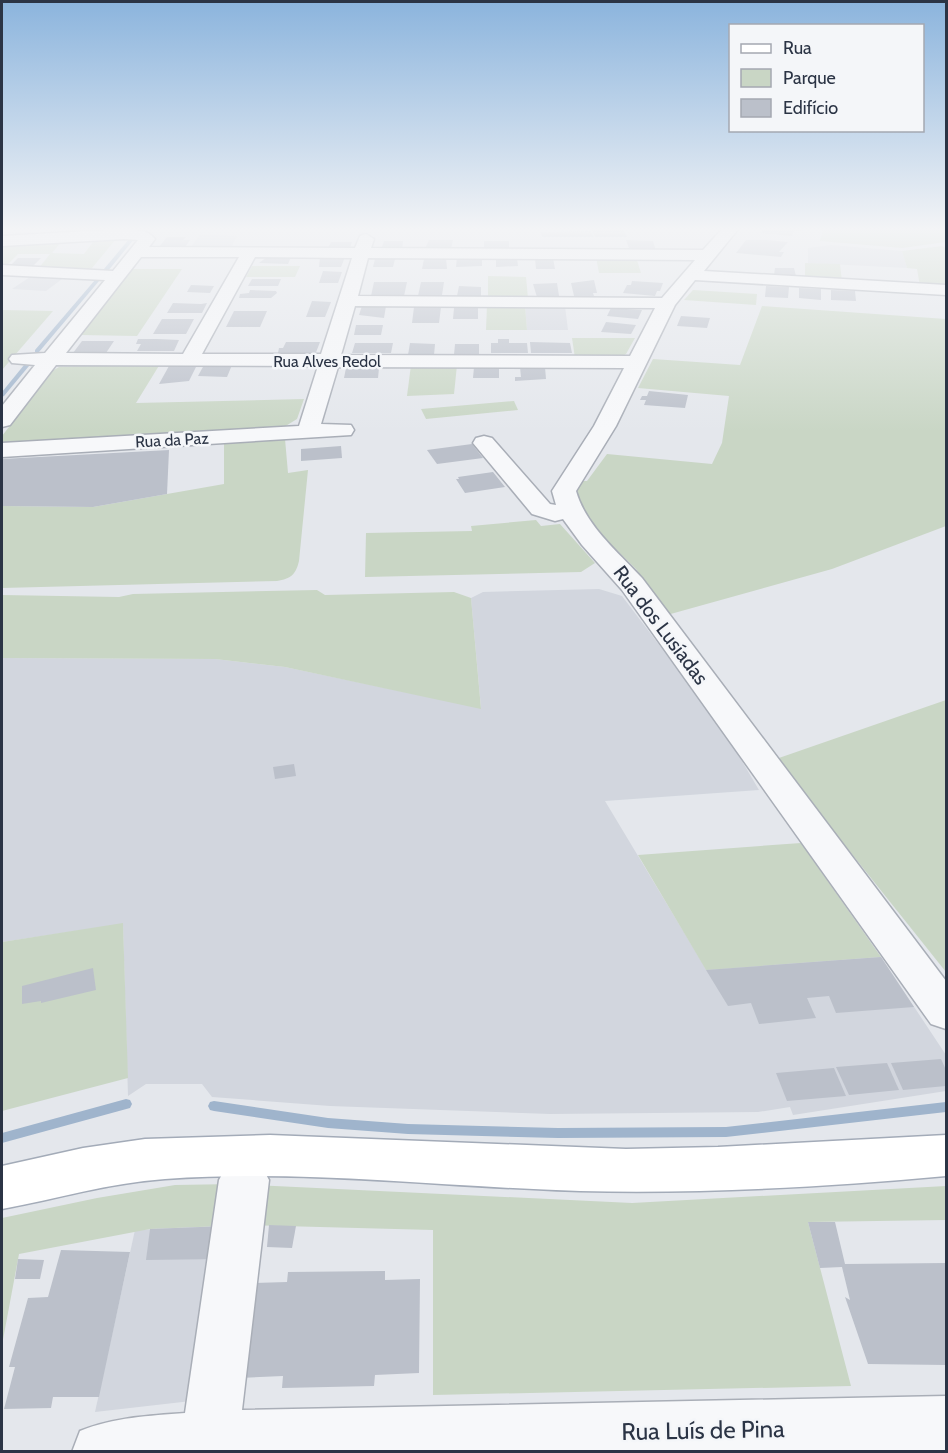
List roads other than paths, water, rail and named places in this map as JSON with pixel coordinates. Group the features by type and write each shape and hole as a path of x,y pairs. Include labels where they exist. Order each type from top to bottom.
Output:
{"main road":[{"path":"2,1188 101,1166 164,1158 270,1156 581,1170 685,1170 946,1156"}],"street":[{"path":"2,420 101,296"},
{"path":"189,360 225,296"},
{"path":"308,432 349,296"},
{"path":"484,444 541,509 555,513 569,510 564,491 605,426 635,362 667,303 673,296"},
{"path":"348,301 667,303"},
{"name":"Rua Alves Redol","path":"19,359 635,362"},
{"name":"Rua da Paz","path":"2,450 343,430"},
{"name":"Rua dos Lusíadas","path":"569,510 632,584 946,1012"},
{"path":"210,1440 244,1180"},
{"name":"Rua Luís de Pina","path":"122,1450 210,1440 946,1425"}],"waterway":[{"path":"37,351 84,296"},
{"path":"2,395 26,366"},
{"path":"2,1138 126,1104"},
{"path":"214,1106 328,1123 408,1129 558,1133 726,1132 946,1107"}]}
